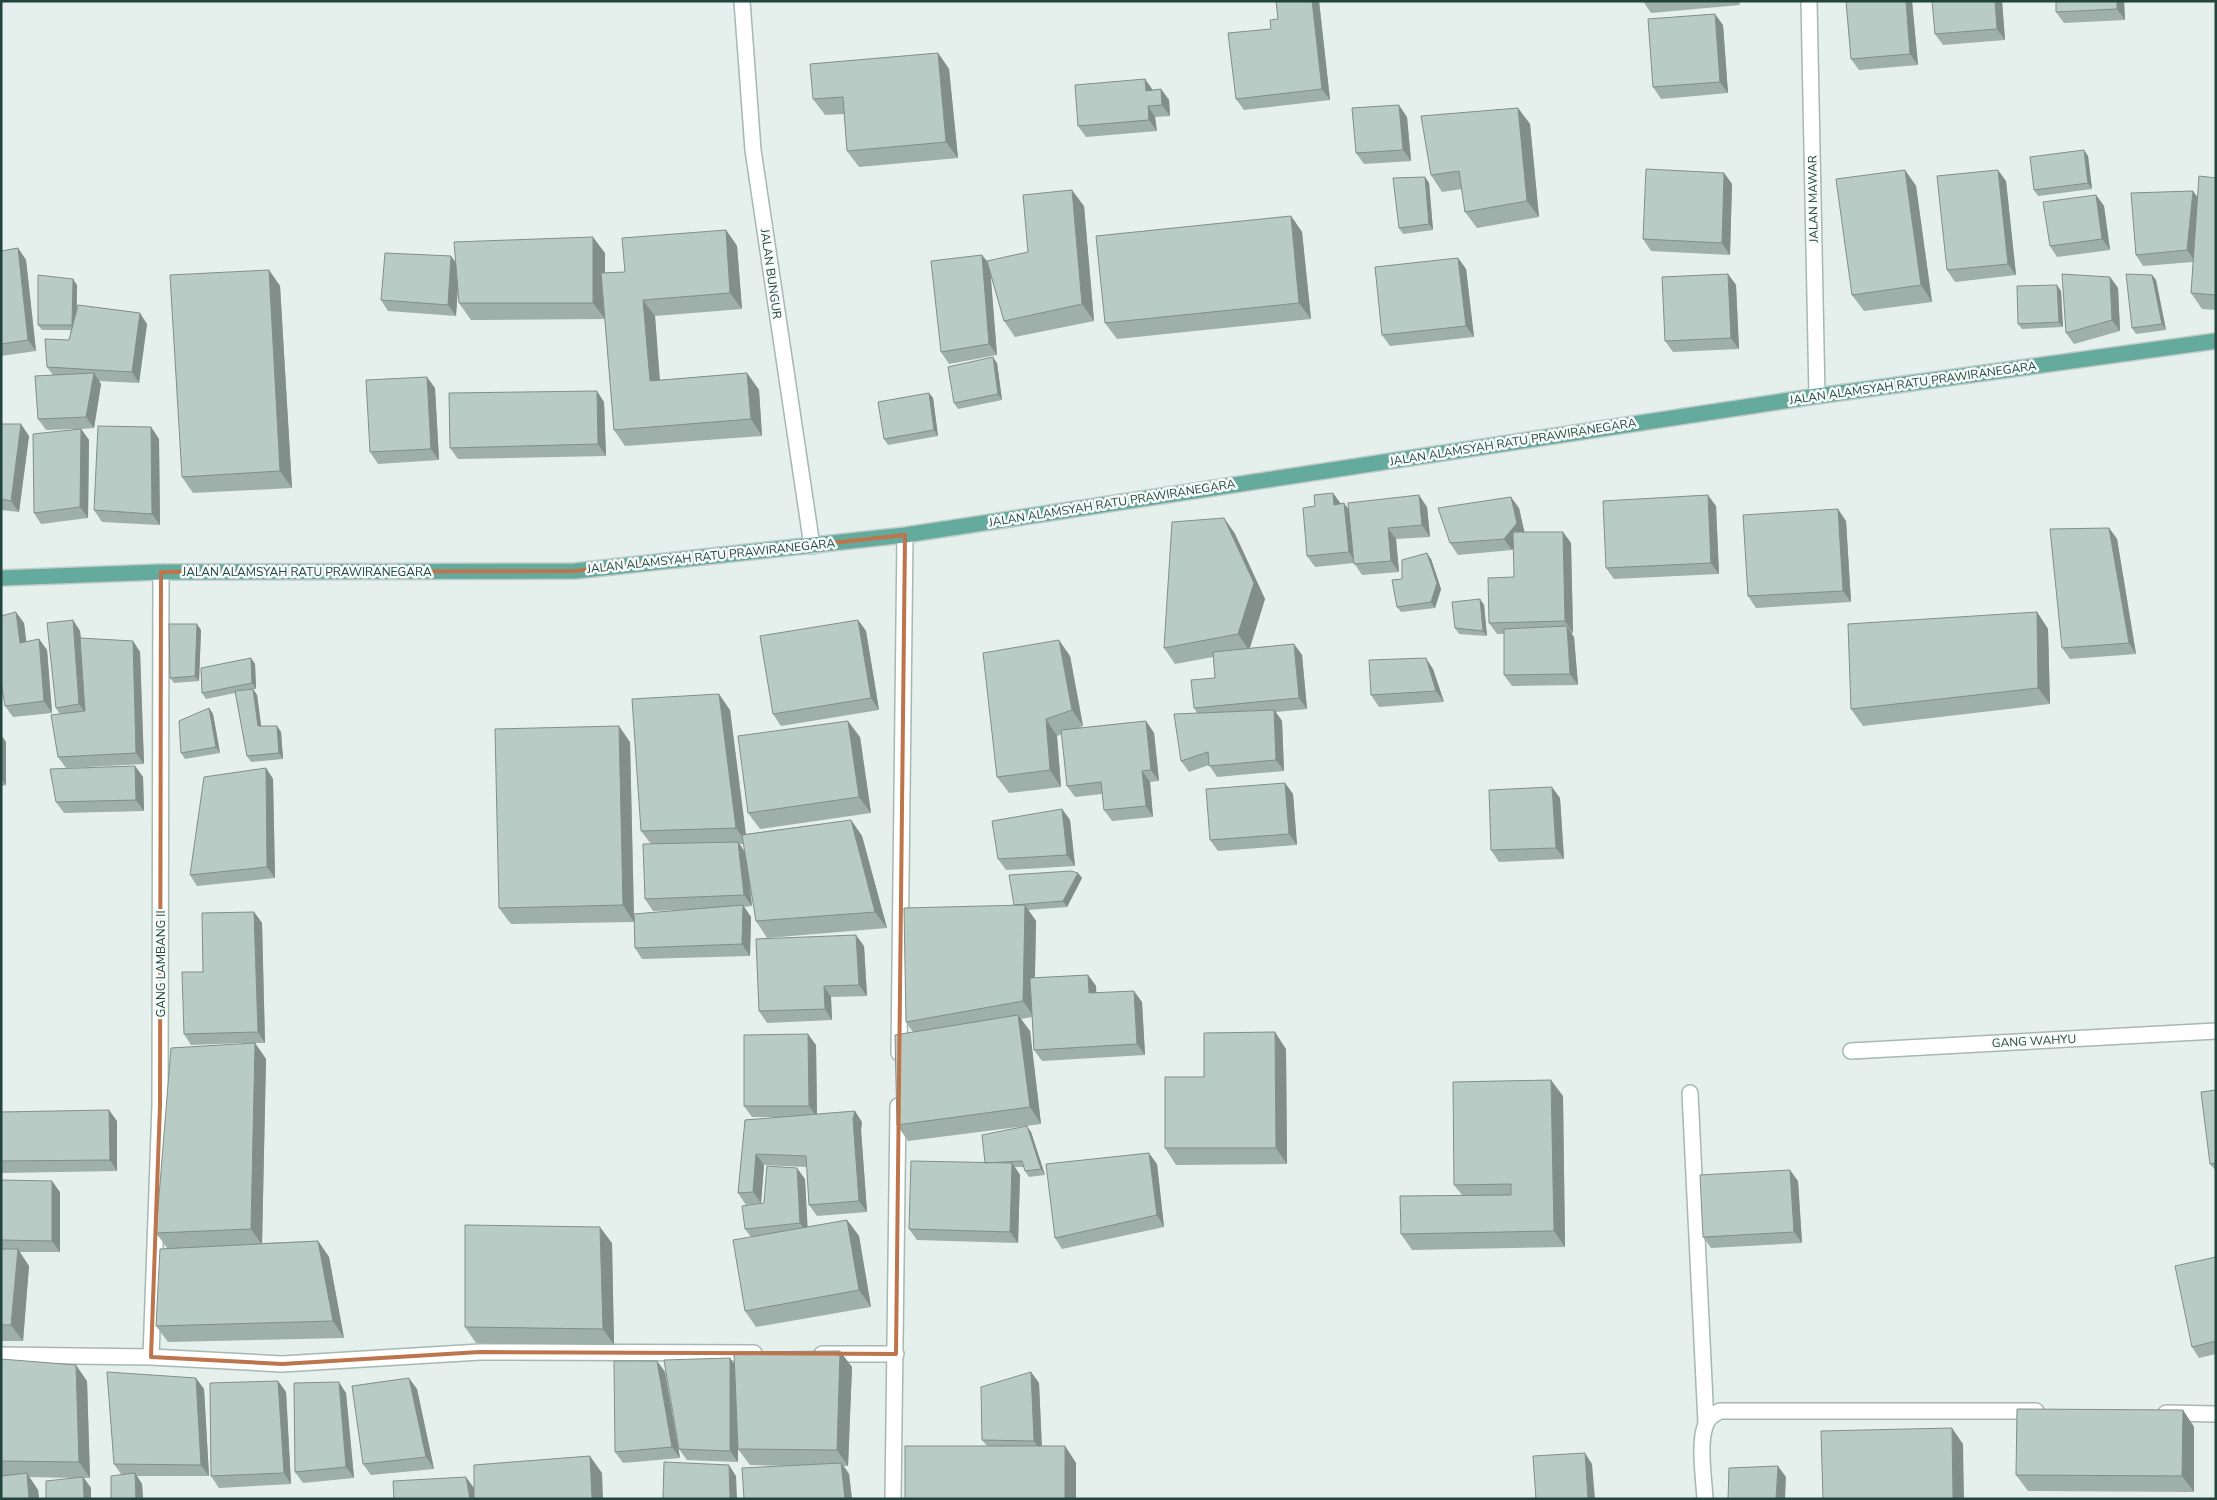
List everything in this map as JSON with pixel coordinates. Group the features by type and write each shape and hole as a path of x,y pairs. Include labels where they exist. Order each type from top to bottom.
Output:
{"main road":[{"name":"JALAN ALAMSYAH RATU PRAWIRANEGARA","path":"1,578 161,572 575,571 812,546 905,535 1817,396 2216,341"}],"street":[{"name":"JALAN BUNGUR","path":"742,1 753,150 812,546"},
{"name":"JALAN MAWAR","path":"1810,1 1817,396"},
{"path":"899,1064 905,535"},
{"name":"GANG LAMBANG II","path":"151,1357 160,1105 161,572"},
{"name":"GANG WAHYU","path":"1851,1051 2216,1031"},
{"path":"1690,1093 1706,1423 1703,1434 1704,1499"},
{"path":"894,1499 899,1094"},
{"path":"1,1354 151,1357 282,1364 480,1352 767,1353"},
{"path":"807,1354 896,1354"},
{"path":"1706,1423 1712,1415 1720,1411 2051,1411"},
{"path":"2148,1413 2216,1414"}],"highlighted area":[{"path":"905,535 896,1354 480,1352 282,1364 151,1357 160,1105 161,572 575,571"}],"building":[{"path":"1276,1 1312,1 1322,89 1236,99 1228,33 1271,29 1270,20 1278,19"},
{"path":"1846,1 1906,1 1910,54 1851,59"},
{"path":"1932,1 1995,1 1997,29 1935,34"},
{"path":"2056,1 2117,1 2117,9 2056,12"},
{"path":"1715,14 1720,82 1653,87 1648,19"},
{"path":"938,53 946,142 847,151 843,97 813,99 810,64"},
{"path":"1145,79 1146,91 1161,89 1162,105 1148,106 1149,120 1078,126 1075,85"},
{"path":"1399,105 1403,150 1356,153 1352,108"},
{"path":"1518,108 1527,201 1465,212 1459,171 1431,175 1421,116"},
{"path":"2084,150 2088,183 2034,190 2030,157"},
{"path":"1646,169 1724,173 1722,243 1643,239"},
{"path":"1905,170 1921,285 1852,295 1836,179"},
{"path":"1998,170 2008,264 1947,270 1937,176"},
{"path":"2199,176 2216,178 2216,295 2191,293"},
{"path":"1425,177 1429,224 1399,228 1393,178"},
{"path":"1072,190 1082,304 1004,321 987,261 1028,252 1023,195"},
{"path":"2193,191 2187,250 2136,255 2131,193"},
{"path":"2096,195 2102,239 2050,246 2043,202"},
{"path":"1291,216 1299,303 1105,323 1096,236"},
{"path":"726,230 730,293 643,300 650,381 747,373 751,419 614,430 601,273 625,272 622,238"},
{"path":"593,237 593,303 459,303 454,242"},
{"path":"18,248 28,340 1,344 1,251"},
{"path":"385,253 451,256 448,305 381,300"},
{"path":"982,255 989,344 941,352 931,261"},
{"path":"1458,258 1466,326 1382,335 1375,267"},
{"path":"269,270 280,471 182,477 170,275"},
{"path":"1728,274 1731,338 1665,341 1662,277"},
{"path":"2062,274 2110,277 2112,320 2066,333"},
{"path":"2126,274 2152,275 2162,324 2132,328"},
{"path":"38,275 73,279 72,325 38,325"},
{"path":"2057,285 2059,322 2018,324 2017,286"},
{"path":"78,305 140,313 132,372 47,367 45,339 69,340"},
{"path":"993,357 998,394 954,403 948,367"},
{"path":"94,373 86,417 38,419 35,376"},
{"path":"427,377 431,449 370,452 366,380"},
{"path":"597,391 598,444 450,448 449,393"},
{"path":"929,393 934,430 884,439 878,402"},
{"path":"1,424 21,424 11,501 1,499"},
{"path":"98,426 151,427 152,514 94,510"},
{"path":"81,429 80,507 34,513 33,434"},
{"path":"1333,493 1334,505 1344,503 1349,552 1307,556 1303,508 1315,506 1314,495"},
{"path":"1419,495 1422,525 1388,528 1391,561 1354,564 1348,503"},
{"path":"1708,495 1711,563 1606,568 1603,501"},
{"path":"1511,497 1517,523 1504,539 1450,543 1438,508"},
{"path":"1838,509 1843,591 1748,596 1743,515"},
{"path":"1224,518 1254,583 1238,634 1164,648 1172,522"},
{"path":"2109,528 2129,643 2062,648 2050,529"},
{"path":"1513,532 1563,532 1565,621 1489,623 1488,578 1514,577"},
{"path":"1427,553 1437,583 1431,602 1397,607 1392,580 1402,579 1402,560"},
{"path":"1480,599 1483,631 1455,628 1452,602"},
{"path":"16,612 20,643 39,639 44,701 5,706 1,682 1,616"},
{"path":"2037,612 2038,688 1851,709 1848,624"},
{"path":"73,620 79,704 56,708 47,623"},
{"path":"858,620 871,698 773,714 760,636"},
{"path":"169,624 197,624 195,676 170,678"},
{"path":"1567,626 1570,674 1504,675 1504,629"},
{"path":"80,638 133,641 136,753 58,757 51,715 85,711"},
{"path":"1059,640 1072,710 1046,719 1050,770 997,777 983,653"},
{"path":"1294,644 1299,698 1194,708 1191,680 1215,678 1213,652"},
{"path":"251,658 252,683 202,693 201,668"},
{"path":"1426,658 1436,691 1371,695 1369,660"},
{"path":"253,689 258,726 277,726 279,753 247,756 235,691"},
{"path":"719,694 736,828 641,831 632,699"},
{"path":"209,708 216,747 181,753 179,721"},
{"path":"1274,710 1276,760 1209,766 1208,752 1181,761 1174,714"},
{"path":"848,721 859,797 748,813 738,736"},
{"path":"1146,721 1151,770 1142,771 1146,806 1104,810 1101,782 1067,786 1061,730"},
{"path":"619,726 623,905 499,908 495,729"},
{"path":"135,766 136,800 56,802 50,769"},
{"path":"266,768 267,867 190,875 204,777"},
{"path":"1285,783 1289,834 1210,840 1206,789"},
{"path":"1552,787 1556,848 1491,850 1489,790"},
{"path":"1062,809 1067,855 998,859 992,821"},
{"path":"851,820 875,912 756,921 742,835"},
{"path":"738,842 744,895 645,899 643,844"},
{"path":"1071,871 1078,873 1063,901 1014,905 1009,875"},
{"path":"743,905 742,944 635,948 634,914"},
{"path":"1025,905 1023,1001 906,1022 904,908"},
{"path":"254,912 258,1032 184,1034 182,972 203,972 202,913"},
{"path":"856,935 859,985 824,986 825,1009 759,1011 756,939"},
{"path":"1088,975 1089,993 1134,991 1137,1044 1034,1050 1030,978"},
{"path":"1018,1015 1030,1107 897,1125 895,1035"},
{"path":"1275,1032 1276,1148 1165,1148 1165,1077 1204,1077 1204,1033"},
{"path":"808,1034 809,1106 744,1106 744,1035"},
{"path":"255,1043 251,1229 156,1233 171,1048"},
{"path":"1551,1080 1554,1231 1401,1234 1400,1196 1511,1195 1511,1184 1454,1185 1453,1082"},
{"path":"2216,1090 2216,1163 2210,1164 2201,1092"},
{"path":"109,1110 110,1160 1,1161 1,1112"},
{"path":"855,1111 853,1119 859,1201 809,1205 806,1156 756,1154 753,1192 738,1193 745,1120"},
{"path":"1027,1126 1041,1169 1025,1171 1022,1161 985,1163 982,1135"},
{"path":"1149,1153 1157,1215 1055,1238 1046,1164"},
{"path":"911,1161 1012,1163 1010,1232 909,1229"},
{"path":"767,1166 797,1168 800,1223 745,1229 742,1206 764,1203"},
{"path":"1790,1170 1794,1232 1703,1237 1700,1175"},
{"path":"1,1180 52,1181 52,1241 1,1240"},
{"path":"847,1220 859,1290 745,1311 733,1240"},
{"path":"465,1225 600,1227 603,1329 465,1327"},
{"path":"318,1241 333,1321 156,1326 160,1249"},
{"path":"1,1249 18,1249 11,1325 1,1325"},
{"path":"2216,1257 2216,1341 2192,1347 2175,1266"},
{"path":"840,1351 837,1450 738,1449 734,1352"},
{"path":"730,1358 730,1451 679,1449 664,1360"},
{"path":"1,1359 76,1365 79,1462 1,1461"},
{"path":"614,1361 657,1361 672,1447 615,1452"},
{"path":"107,1372 196,1378 201,1465 114,1464"},
{"path":"1031,1372 1034,1441 982,1440 981,1387"},
{"path":"409,1378 426,1457 363,1464 352,1386"},
{"path":"278,1381 284,1473 211,1476 210,1383"},
{"path":"339,1382 346,1467 295,1472 294,1383"},
{"path":"2017,1409 2183,1410 2182,1476 2016,1475"},
{"path":"1952,1428 1953,1499 1823,1499 1821,1431"},
{"path":"905,1446 1065,1446 1065,1499 905,1499"},
{"path":"1585,1453 1588,1499 1536,1499 1533,1456"},
{"path":"590,1456 592,1499 474,1499 474,1465"},
{"path":"664,1462 729,1465 730,1499 663,1499"},
{"path":"841,1463 845,1499 744,1499 742,1468"},
{"path":"1778,1466 1776,1499 1728,1499 1729,1468"},
{"path":"27,1473 29,1499 1,1499 1,1476"},
{"path":"135,1473 136,1499 111,1499 111,1476"},
{"path":"83,1477 84,1499 46,1499 46,1481"},
{"path":"466,1477 470,1499 394,1499 393,1481"}]}
